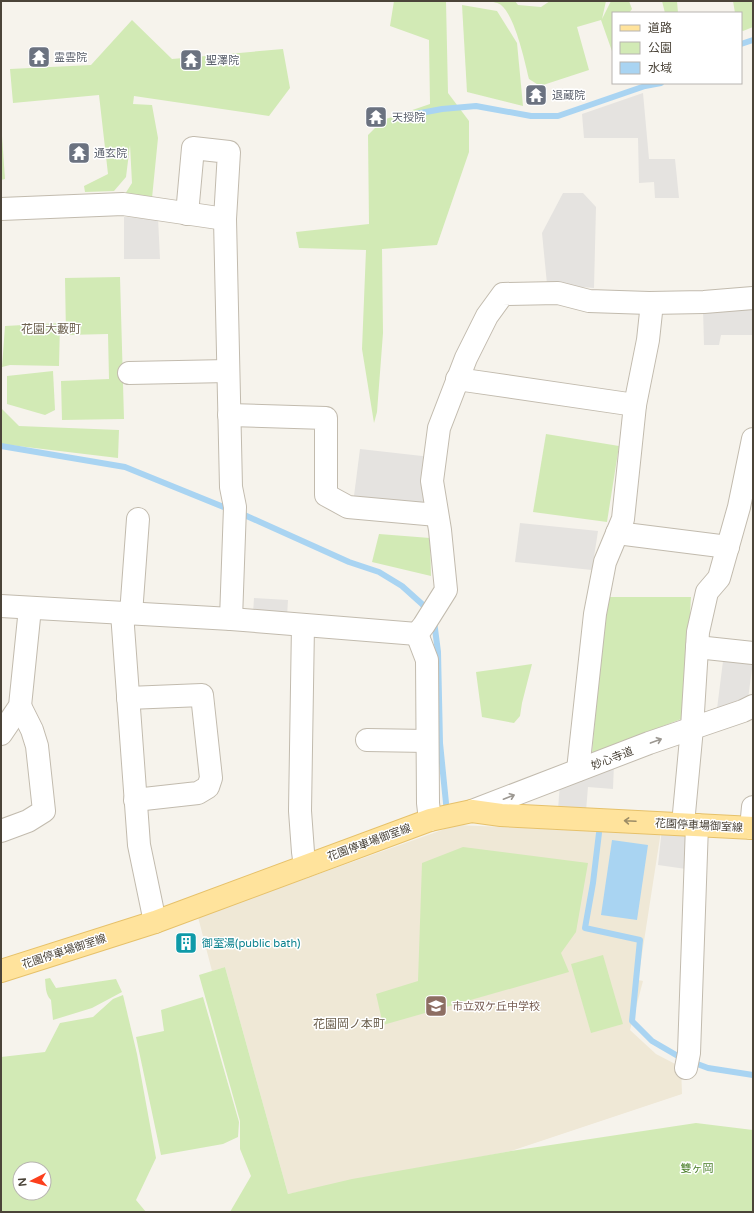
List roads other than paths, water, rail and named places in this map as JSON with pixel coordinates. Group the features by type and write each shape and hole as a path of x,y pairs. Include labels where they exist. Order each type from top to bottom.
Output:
{"main road":[{"name":"花園停車場御室線","path":"1,971 155,922 432,819 464,813 752,828"}],"street":[{"path":"188,214 193,148 229,152 225,219 231,487 235,517 231,619"},
{"path":"1,209 124,204 225,219"},
{"path":"432,819 428,803 427,660 421,630 446,590 438,515 432,481 439,428 466,358 487,316 503,294 558,293 589,301 652,303 704,302 753,298"},
{"path":"578,770 595,614 605,562 623,519 635,406 648,340 652,303"},
{"path":"129,373 228,371"},
{"path":"458,379 635,406"},
{"path":"229,416 326,418 326,495 348,507 438,515"},
{"path":"687,1062 693,956 690,825 692,728 698,632 707,592 719,578 728,547 739,507 753,439"},
{"path":"138,519 126,613 128,698 138,845 155,922"},
{"path":"617,533 728,547"},
{"path":"1,606 231,619 303,625 421,630"},
{"path":"1,734 20,706 30,608"},
{"path":"303,625 300,811 305,866"},
{"path":"697,647 753,653"},
{"path":"128,698 202,695 211,778 208,787 198,794 135,800"},
{"path":"1,831 28,822 44,811 37,746 32,730 20,706"},
{"name":"妙心寺道","path":"464,813 692,728 743,711 753,706"},
{"path":"367,740 427,741"},
{"path":"752,828 753,807"}],"water":[{"path":"612,840 648,845 637,920 601,915"}],"waterway":[{"path":"742,44 753,40"},
{"path":"399,117 442,109 476,106 531,116 558,116 645,86 656,84"},
{"path":"1,446 125,467 231,510"},
{"path":"240,513 349,562 379,572 402,586 422,604 428,612"},
{"path":"434,621 438,652 440,743 447,813"},
{"path":"599,833 593,883 585,928 640,940 632,1021 652,1041 683,1059"},
{"path":"692,1062 708,1068 753,1075"}],"place":[{"name":"霊雲院","path":"39,57"},
{"name":"聖澤院","path":"191,60"},
{"name":"退蔵院","path":"536,95"},
{"name":"天授院","path":"376,117"},
{"name":"通玄院","path":"79,153"},
{"name":"御室湯(public bath)","path":"186,943"},
{"name":"市立双ケ丘中学校","path":"436,1006"}],"district":[{"name":"花園大藪町","path":"51,329"},
{"name":"花園岡ノ本町","path":"349,1024"}],"park label":[{"name":"雙ヶ岡","path":"697,1168"}]}
